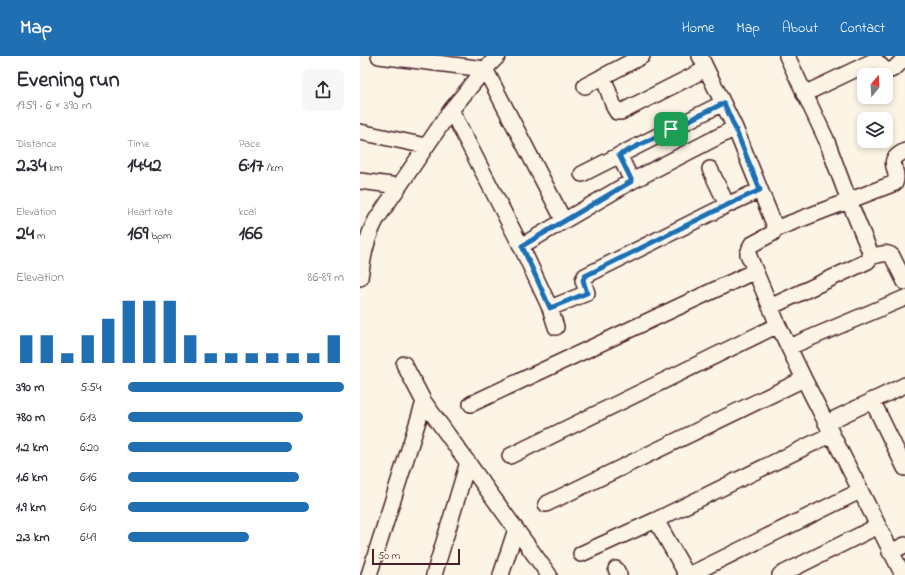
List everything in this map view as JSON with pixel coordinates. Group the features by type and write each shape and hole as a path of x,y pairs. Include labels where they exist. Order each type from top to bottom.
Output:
{"street":[{"path":"384,56 485,69"},
{"path":"360,278 364,249 364,236 451,110 485,69 498,56"},
{"path":"585,86 642,56"},
{"path":"770,307 868,261 870,257 870,252 826,140 787,56"},
{"path":"804,94 873,61 876,61 885,69 892,70 905,58"},
{"path":"603,76 614,107 617,112 621,112 703,62 735,128 775,229"},
{"path":"485,69 564,221"},
{"path":"582,174 724,103"},
{"path":"451,110 522,246 550,308 556,327"},
{"path":"522,246 632,181 735,128"},
{"path":"360,132 426,146"},
{"path":"903,575 890,552 804,379 778,325 748,254 751,245 773,233 775,229 895,183 896,174 893,162 895,156 905,151"},
{"path":"619,155 632,181"},
{"path":"710,169 727,205"},
{"path":"360,181 399,186"},
{"path":"550,308 587,293 583,280 585,276 760,190"},
{"path":"870,257 886,253 892,256 905,282"},
{"path":"471,404 755,272"},
{"path":"789,347 905,298"},
{"path":"510,456 778,325"},
{"path":"404,364 424,402 549,575"},
{"path":"546,504 804,379"},
{"path":"581,554 656,520 829,428 872,400 905,385"},
{"path":"872,400 905,468"},
{"path":"369,575 424,402"},
{"path":"434,575 468,462"},
{"path":"656,520 688,575 860,491"},
{"path":"780,575 878,526"},
{"path":"501,575 516,529"},
{"path":"890,552 905,545"}],"route":[{"path":"724,103 760,190 585,276 583,280 587,293 550,308 522,246 632,181 619,155 671,129 724,103"}]}
